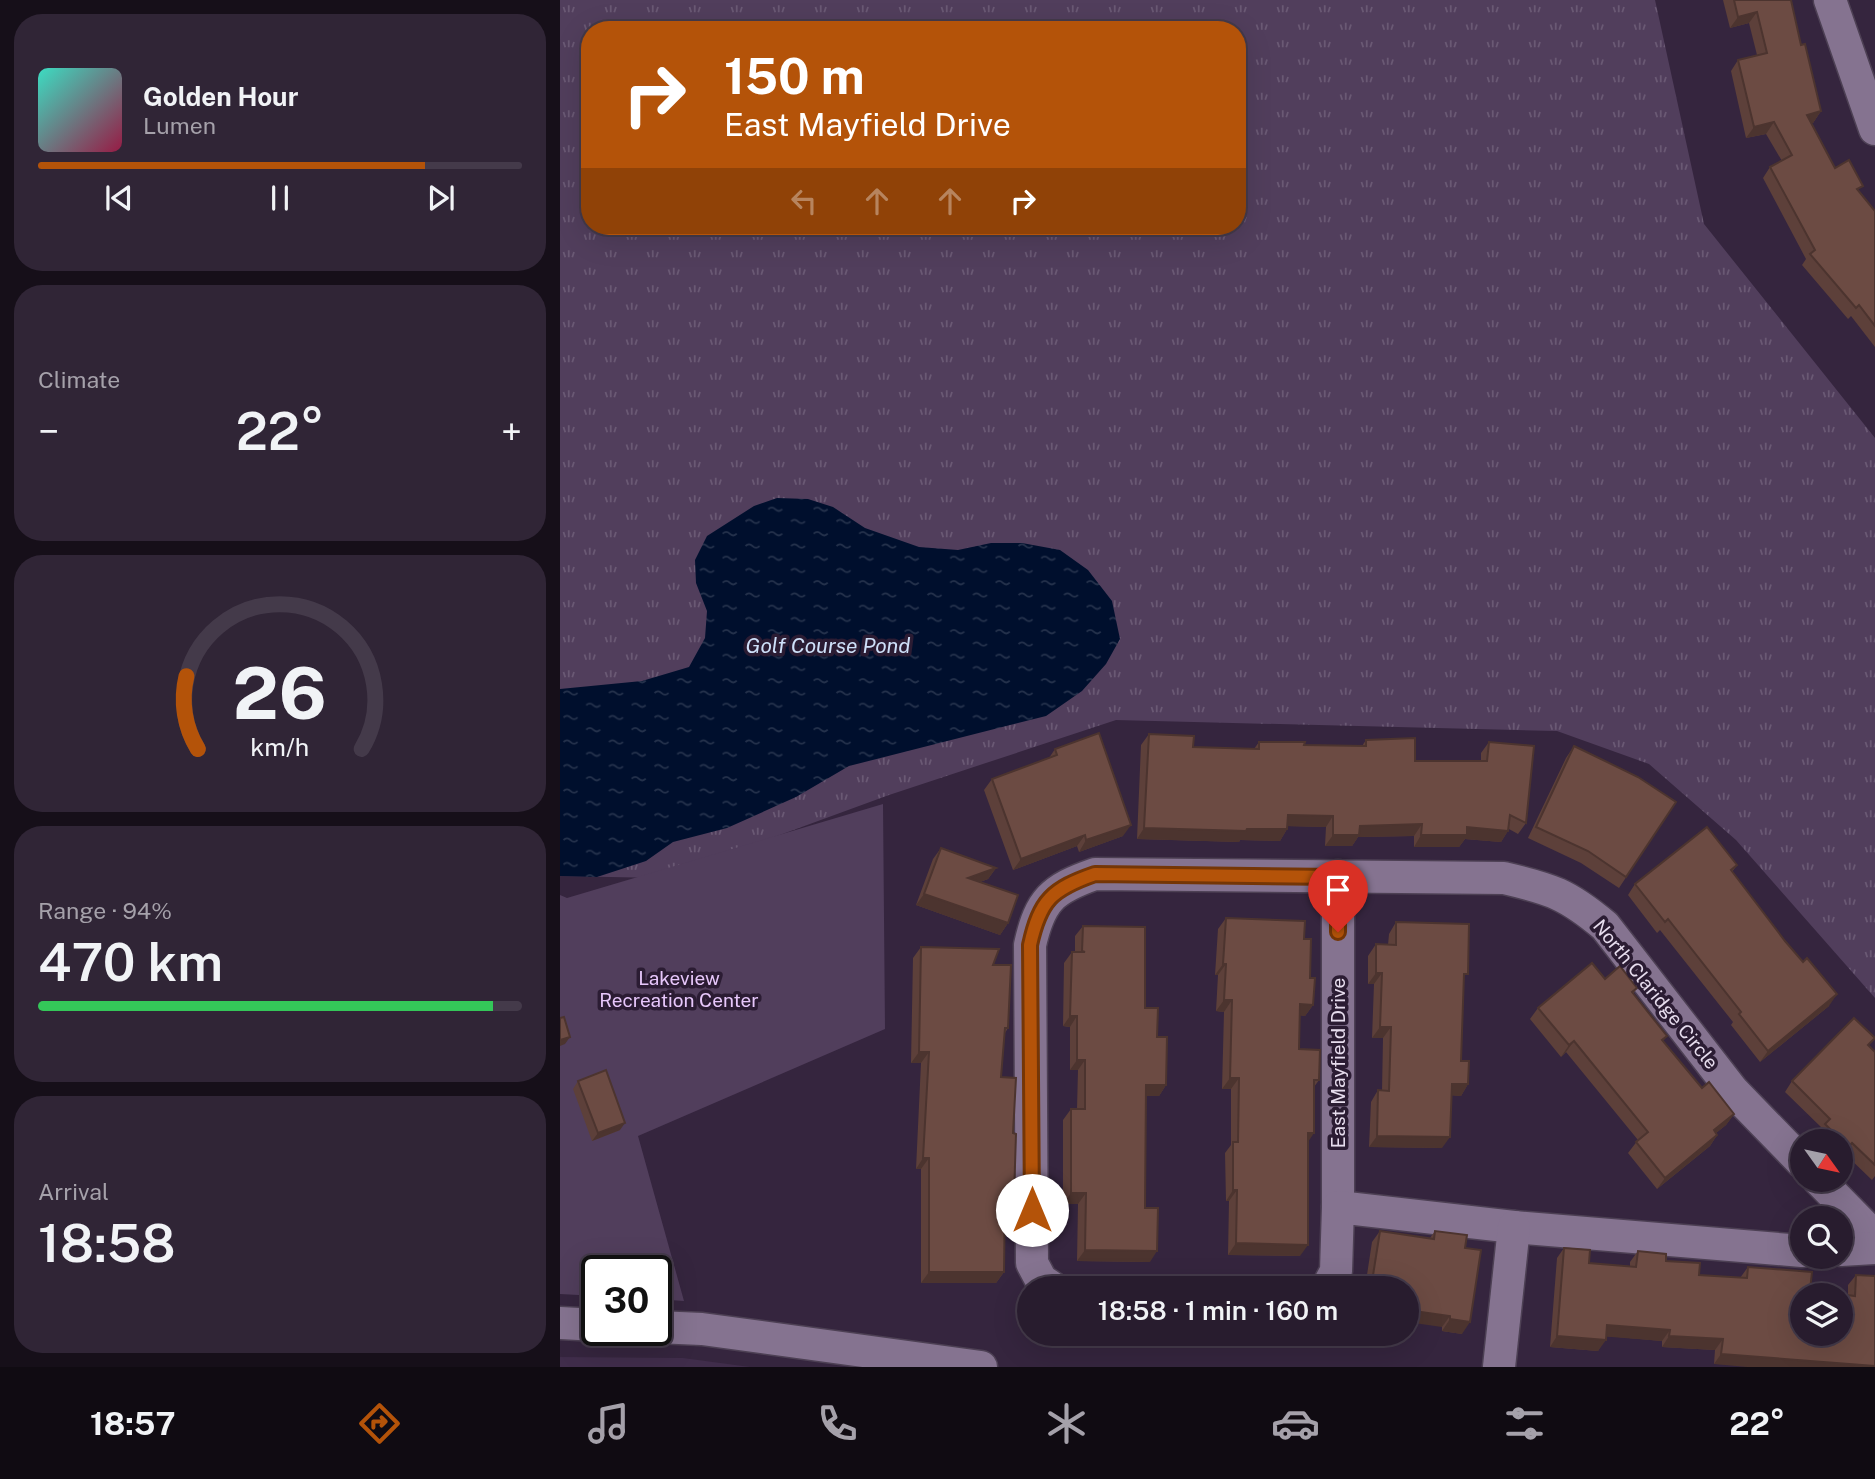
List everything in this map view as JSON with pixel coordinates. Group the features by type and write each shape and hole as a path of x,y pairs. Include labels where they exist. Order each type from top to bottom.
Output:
{"street":[{"path":"1830,0 1875,129"},
{"name":"North Claridge Circle","path":"1039,1276 1032,1263 1030,945 1035,921 1049,897 1073,881 1095,874 1504,878 1551,889 1579,904 1605,926 1733,1091 1790,1150"},
{"name":"East Mayfield Drive","path":"1338,877 1338,1207"},
{"path":"1831,1192 1875,1237"},
{"path":"1333,1276 1336,1271 1338,1207 1514,1227 1790,1250"},
{"path":"1499,1367 1514,1227"},
{"path":"1853,1249 1875,1248"},
{"path":"560,1323 581,1324"},
{"path":"672,1328 702,1329 981,1367"}],"shaded area":[{"path":"560,1357 683,1358 750,1367 560,1367"}],"green space":[{"path":"560,0 1655,0 1704,224 1875,438 1875,998 1736,840 1649,764 1557,731 1116,720 889,795 662,878 560,876"},
{"name":"Lakeview Recreation Center","path":"883,804 885,1029 638,1136 671,1255 581,1255 581,1295 560,1294 560,895 567,898"},
{"name":"Lakeview Recreation Center","path":"672,1258 684,1301 672,1300"}],"water":[{"name":"Golf Course Pond","path":"777,498 808,499 833,507 865,528 919,547 958,550 991,543 1022,543 1060,550 1088,570 1112,601 1120,639 1106,664 1082,691 1046,716 849,766 796,797 727,828 673,842 646,861 597,877 560,876 560,689 642,681 689,667 705,638 707,611 696,583 695,560 707,536 754,506"}],"building":[{"path":"1734,0 1791,0 1821,111 1807,115 1835,168 1849,160 1863,186 1857,189 1875,211 1875,326 1859,305 1856,308 1810,254 1815,250 1770,167 1792,155 1774,122 1754,127 1738,60 1767,53 1757,12 1738,17"},
{"path":"1099,733 1131,825 1086,840 1085,835 1021,859 992,779 1057,755 1055,749"},
{"path":"1149,734 1194,736 1193,747 1259,749 1259,742 1366,746 1366,740 1415,738 1415,761 1487,761 1489,742 1534,746 1526,823 1510,815 1508,831 1467,827 1467,835 1421,835 1422,824 1360,826 1359,835 1333,835 1333,816 1288,815 1287,829 1246,831 1144,828"},
{"path":"1574,746 1638,777 1676,802 1626,877 1588,851 1536,827"},
{"path":"1707,827 1737,865 1731,870 1785,941 1803,962 1807,958 1837,994 1768,1051 1668,919 1665,922 1635,884"},
{"path":"941,848 996,868 968,878 1018,895 1008,923 924,894"},
{"path":"1226,918 1305,921 1304,939 1311,939 1310,978 1315,978 1313,1005 1300,1004 1299,1049 1320,1050 1319,1080 1314,1080 1314,1133 1308,1133 1308,1245 1236,1243 1237,1190 1233,1190 1233,1142 1238,1142 1239,1078 1230,1078 1232,1000 1224,1000 1226,964 1223,964"},
{"path":"1396,922 1469,924 1461,1061 1469,1061 1468,1084 1452,1084 1450,1137 1377,1136 1378,1090 1389,1091 1391,1027 1380,1027 1382,973 1376,973 1376,944 1396,945"},
{"path":"1083,926 1145,927 1145,1008 1158,1008 1157,1037 1167,1037 1166,1085 1146,1085 1145,1208 1158,1208 1157,1251 1085,1250 1086,1193 1071,1193 1071,1109 1085,1109 1085,1060 1077,1060 1077,1016 1070,1016 1072,952 1085,952 1082,951"},
{"path":"921,947 999,949 993,965 1011,965 1008,1028 1005,1028 1001,1077 1016,1078 1013,1133 1016,1134 1014,1196 1005,1195 1004,1272 929,1272 929,1158 923,1158 929,1052 919,1052"},
{"path":"1592,963 1605,979 1620,966 1637,988 1632,992 1667,1036 1662,1040 1702,1088 1709,1082 1734,1114 1714,1130 1717,1135 1665,1178 1636,1142 1648,1132 1574,1041 1569,1045 1538,1008"},
{"path":"564,1017 570,1037 560,1040 560,1018"},
{"path":"1854,1018 1875,1038 1868,1045 1875,1052 1875,1165 1853,1144 1853,1129 1830,1129 1825,1124 1830,1119 1792,1081"},
{"path":"606,1070 625,1123 598,1133 578,1081"},
{"path":"1380,1231 1434,1239 1435,1231 1467,1235 1465,1248 1481,1250 1470,1322 1419,1312 1419,1276 1373,1276"},
{"path":"1564,1248 1590,1250 1589,1263 1636,1267 1638,1251 1666,1254 1666,1261 1700,1263 1699,1275 1747,1278 1748,1267 1812,1272 1811,1283 1790,1283 1790,1346 1853,1346 1853,1296 1856,1275 1875,1276 1875,1366 1721,1354 1723,1339 1669,1336 1670,1330 1607,1325 1606,1340 1557,1336"}],"route":[{"path":"1032,1210 1030,945 1035,921 1049,897 1073,881 1095,874 1338,877 1338,932"}]}
